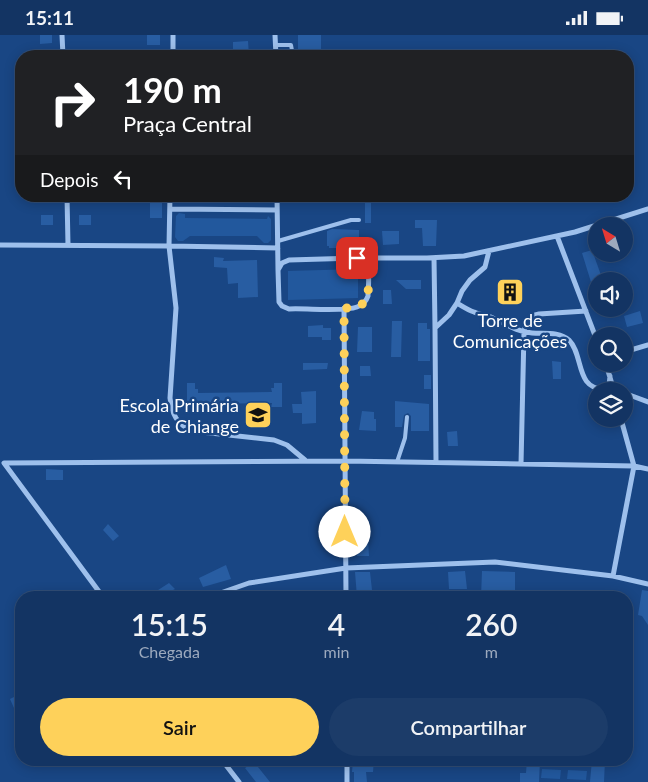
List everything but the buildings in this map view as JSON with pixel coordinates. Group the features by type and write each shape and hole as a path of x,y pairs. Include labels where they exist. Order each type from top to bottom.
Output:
{"street":[{"path":"62,35 63,50"},
{"path":"173,35 173,50"},
{"path":"275,35 276,50"},
{"path":"66,202 68,245"},
{"path":"170,202 169,246 176,308 170,399 176,420 182,426 192,431 274,440 287,445 305,461"},
{"path":"277,202 278,298 282,306 285,308 359,307 367,300 368,296 368,267 361,259 357,258"},
{"path":"170,209 277,210"},
{"path":"278,270 282,263 289,260 464,256 557,236 648,209"},
{"path":"557,236 592,327"},
{"path":"0,245 278,248"},
{"path":"435,328 449,315 470,280 485,267 489,251"},
{"path":"434,258 436,462"},
{"path":"457,303 475,313 491,317 518,331 561,335 569,341 576,351 582,375 595,387 606,389 609,386 610,376"},
{"path":"344,308 346,591"},
{"path":"521,464 524,332 527,320 532,315 586,311"},
{"path":"633,350 648,345"},
{"path":"609,372 612,382"},
{"path":"633,396 648,402"},
{"path":"613,576 634,466 624,427"},
{"path":"99,591 4,463 397,461 634,466 648,469"},
{"path":"226,591 248,583 346,568 495,563 613,576 648,584"},
{"path":"226,766 238,782"},
{"path":"347,766 347,782"}],"lane":[{"path":"276,45 291,45 292,50"},
{"path":"278,241 351,220 359,220"},
{"path":"397,461 405,439 407,417"}],"shaded area":[{"path":"178,202 268,202 268,203"},
{"path":"179,213 185,214 185,218 267,219 268,216 271,219 271,240 268,243 264,243 257,236 190,236 183,241 178,241 175,237 176,216"},
{"path":"358,269 358,298 288,300 288,271"},
{"path":"542,769 561,770 560,779 541,778"},
{"path":"568,770 587,771 586,780 567,779"}],"place":[{"name":"Torre de Comunicações","path":"510,292"},
{"name":"Escola Primária de Chiange","path":"258,415"}],"route":[{"path":"345,532 344,308 359,307 367,300 368,296 368,267 366,263 357,258"}]}
